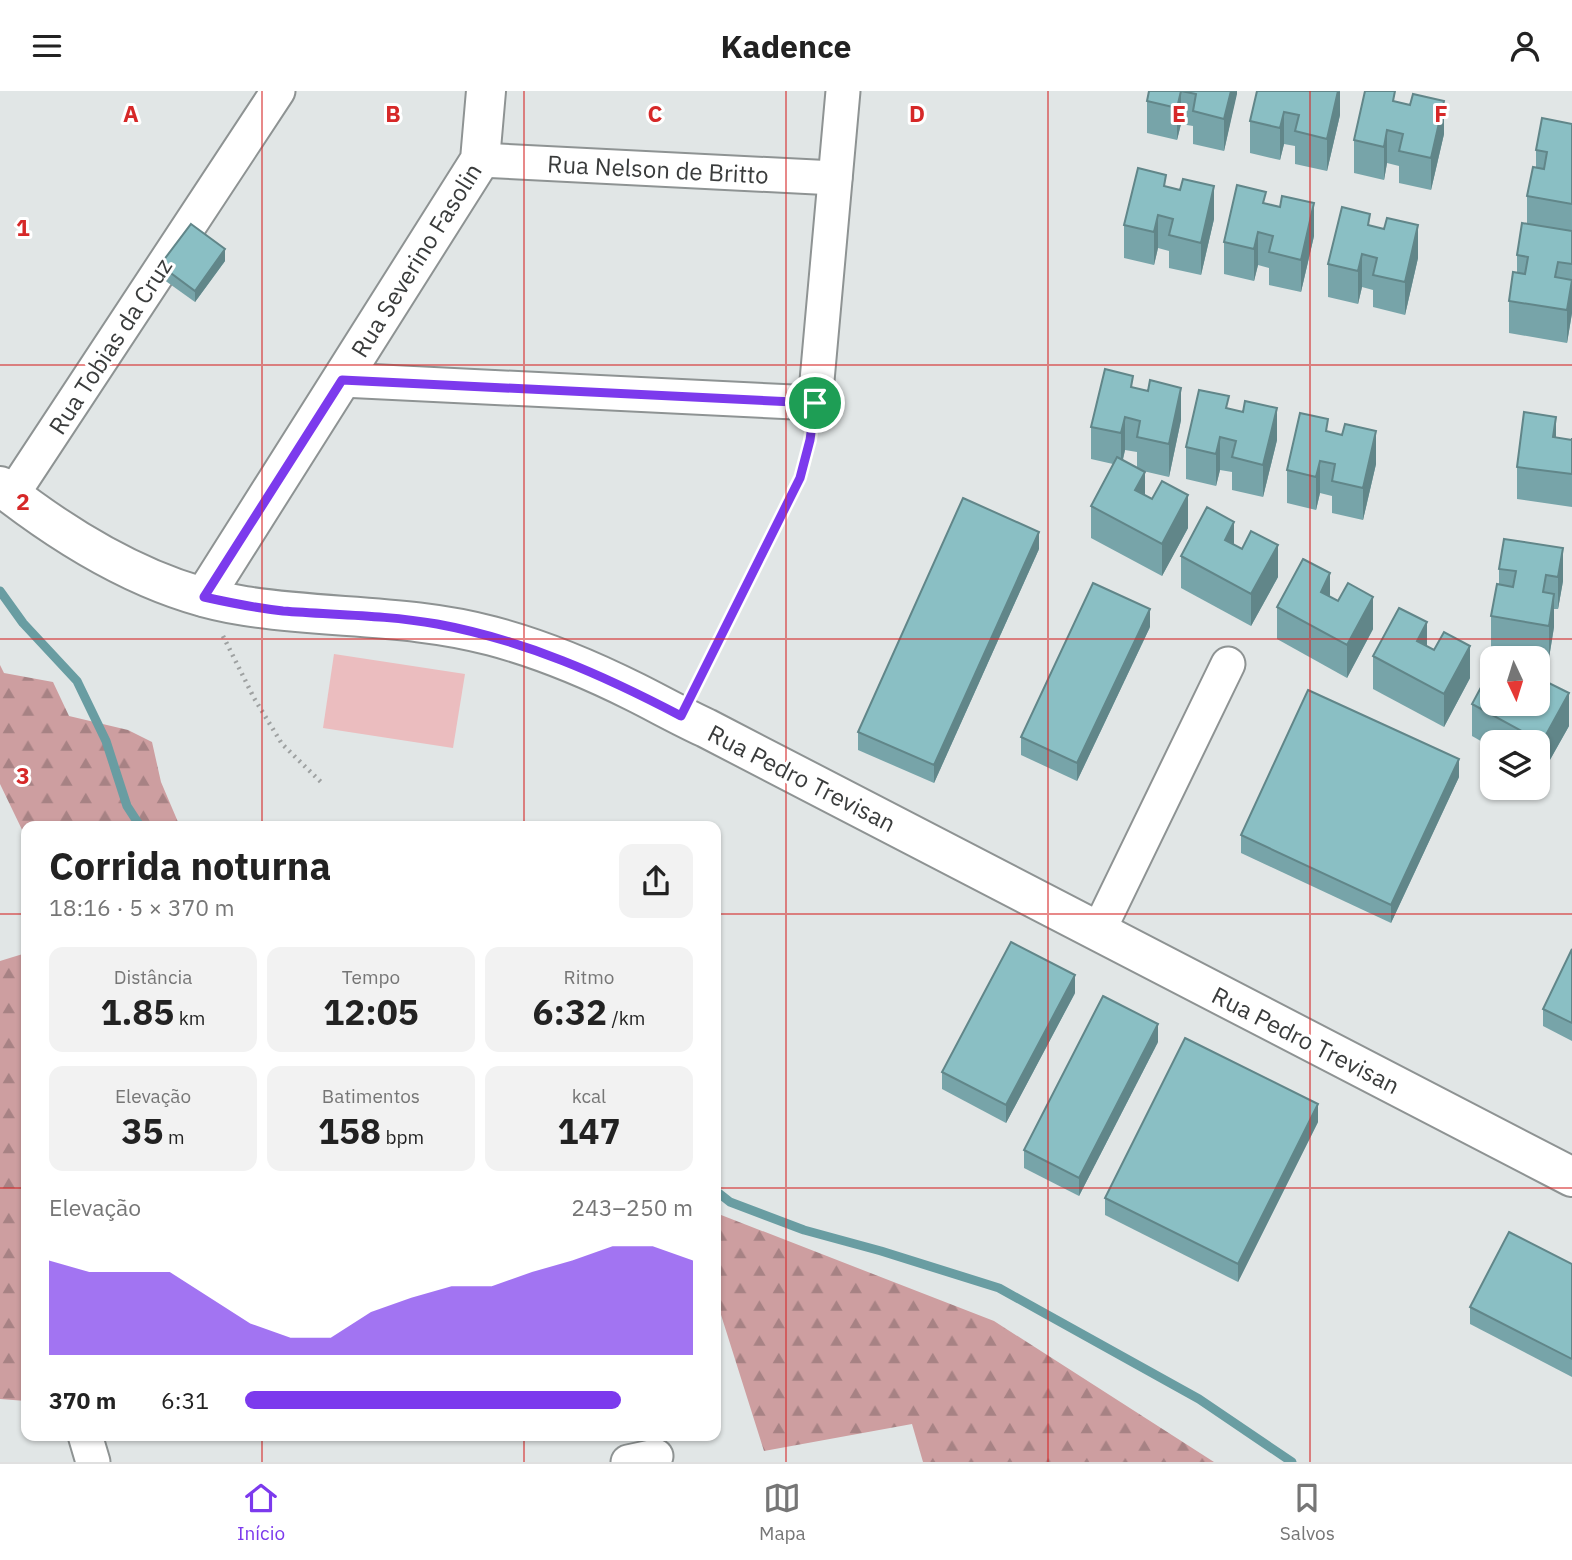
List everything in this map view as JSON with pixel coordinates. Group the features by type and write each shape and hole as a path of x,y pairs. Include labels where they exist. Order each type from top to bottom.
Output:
{"street":[{"name":"Rua Tobias da Cruz","path":"6,491 278,91"},
{"name":"Rua Severino Fasolin","path":"204,597 481,160 486,91"},
{"path":"342,380 815,403 843,91"},
{"name":"Rua Nelson de Britto","path":"481,160 835,178"},
{"name":"Rua Pedro Trevisan","path":"6,491 58,528 105,556 156,580 204,597 243,606 284,611 435,624 492,636 543,652 587,670 718,734 1572,1177"},
{"path":"1098,932 1228,664"},
{"path":"87,1441 93,1462"}],"path":[{"path":"681,716 800,478 810,440 815,403"},
{"path":"204,597 254,698 282,744 324,785"}],"shaded area":[{"path":"334,654 465,674 453,748 323,728"}],"green space":[{"path":"0,665 4,673 53,682 69,716 128,730 152,742 161,782 178,821 21,821 21,828 0,784"},
{"path":"21,955 21,1401 0,1399 0,961"},
{"path":"721,1215 994,1321 1214,1462 923,1462 912,1424 764,1451 721,1315"}],"building":[{"path":"1149,91 1181,91 1177,108 1147,101"},
{"path":"1181,91 1231,91 1224,119 1193,111 1196,94"},
{"path":"1257,91 1338,91 1327,139 1295,131 1299,115 1284,112 1280,128 1250,121"},
{"path":"1365,91 1395,91 1393,101 1410,105 1413,94 1444,101 1431,158 1399,151 1403,134 1387,130 1384,147 1354,140"},
{"path":"1542,118 1572,124 1572,204 1527,196 1533,167 1544,169 1547,152 1536,150"},
{"path":"1138,168 1166,175 1164,186 1180,190 1183,179 1214,186 1201,243 1169,235 1173,219 1158,215 1154,232 1124,225"},
{"path":"1237,185 1266,192 1263,203 1280,207 1282,196 1314,203 1301,260 1269,252 1273,236 1258,232 1254,249 1224,242"},
{"path":"1342,207 1370,214 1368,225 1384,229 1387,218 1418,225 1405,282 1373,275 1377,258 1362,254 1358,271 1328,264"},
{"path":"1522,223 1572,231 1572,264 1558,262 1555,277 1572,280 1567,310 1509,301 1513,272 1525,274 1528,257 1517,255"},
{"path":"191,224 225,249 195,291 160,265"},
{"path":"1105,369 1133,376 1131,387 1148,391 1150,380 1181,388 1169,444 1137,437 1140,421 1125,417 1121,433 1091,427"},
{"path":"1199,390 1229,396 1226,408 1243,412 1245,401 1277,408 1263,465 1232,457 1236,441 1220,437 1216,454 1186,447"},
{"path":"1524,412 1556,417 1553,437 1572,440 1572,474 1517,467"},
{"path":"1300,413 1328,419 1326,431 1342,435 1345,424 1376,431 1363,488 1332,481 1335,464 1320,461 1316,477 1287,470"},
{"path":"1117,457 1145,472 1135,490 1152,499 1162,481 1188,495 1162,544 1091,506"},
{"path":"963,498 1039,532 934,765 858,732"},
{"path":"1207,507 1234,522 1225,540 1242,549 1251,531 1278,545 1251,594 1181,556"},
{"path":"1504,539 1563,548 1558,577 1546,575 1543,592 1554,594 1549,626 1491,616 1497,584 1513,587 1516,571 1499,569"},
{"path":"1303,559 1330,573 1321,592 1338,601 1348,583 1373,597 1347,645 1277,607"},
{"path":"1093,583 1150,609 1077,763 1021,737"},
{"path":"1399,608 1427,622 1417,641 1434,650 1444,632 1470,646 1444,694 1373,656"},
{"path":"1550,684 1569,693 1549,730 1520,730 1494,716 1550,716"},
{"path":"1480,689 1480,708 1472,704"},
{"path":"1308,690 1459,759 1391,905 1241,835"},
{"path":"1011,942 1075,975 1006,1105 942,1072"},
{"path":"1572,949 1572,1023 1543,1009"},
{"path":"1103,996 1158,1024 1079,1178 1024,1150"},
{"path":"1185,1038 1318,1104 1238,1264 1105,1198"},
{"path":"1509,1232 1572,1264 1572,1359 1470,1307"}],"waterway":[{"path":"0,591 23,623 77,681 106,741 127,806 137,821"},
{"path":"721,1195 730,1202 804,1230 999,1288 1199,1399 1292,1462"}],"route":[{"path":"342,380 815,403 810,440 800,478 681,716 587,670 543,652 492,636 435,624 284,611 243,606 204,597 342,380"}]}
